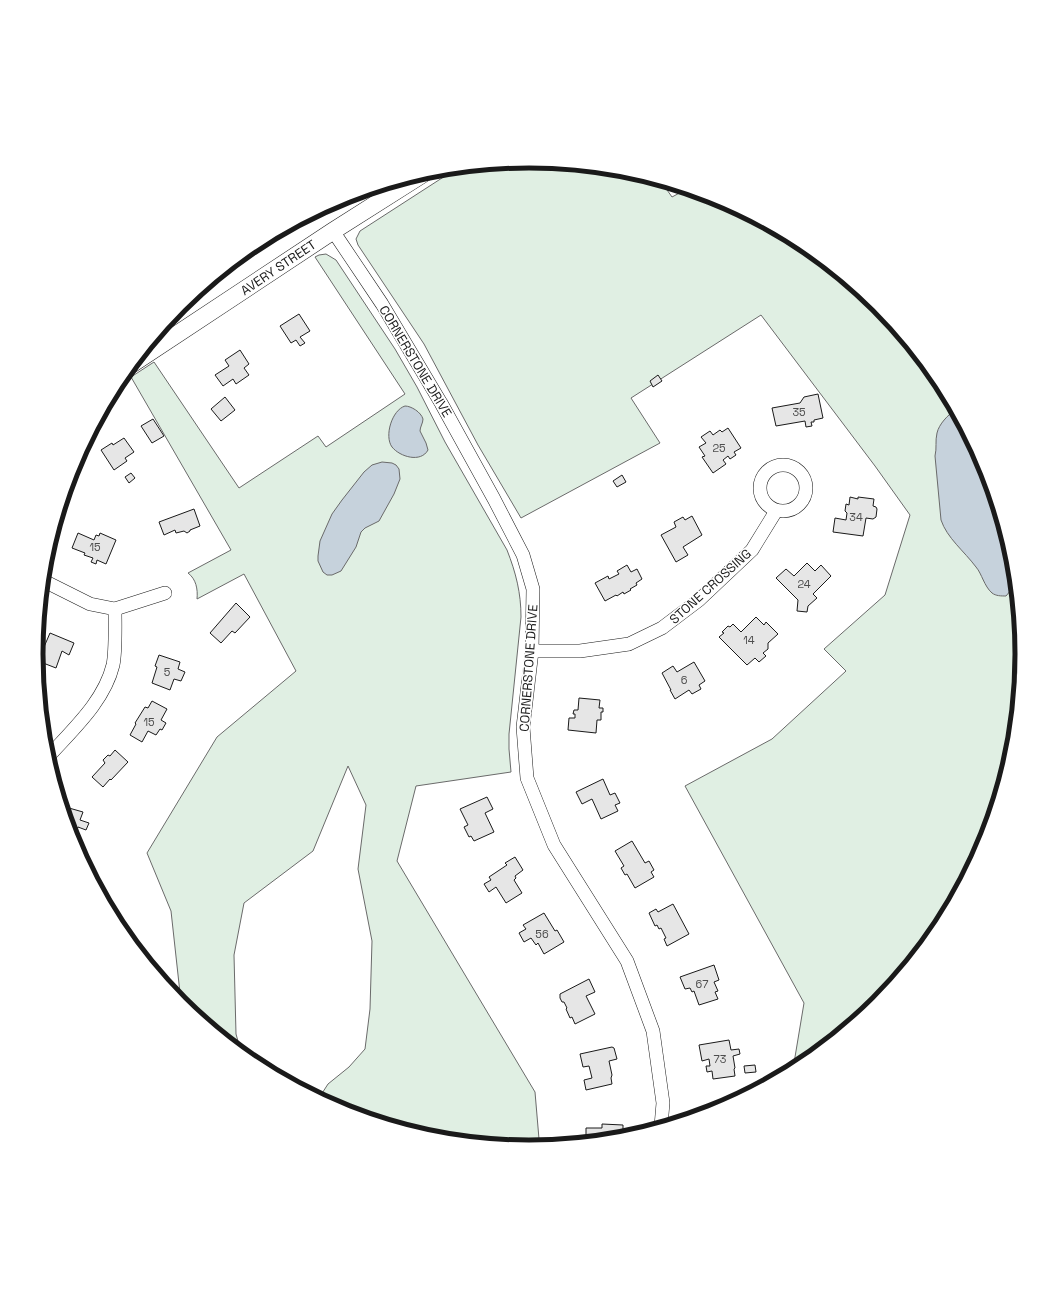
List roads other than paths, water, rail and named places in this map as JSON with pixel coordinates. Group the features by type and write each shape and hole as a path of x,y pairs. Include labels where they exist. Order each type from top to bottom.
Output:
{"main road":[{"name":"AVERY STREET","path":"145,355 333,231 409,183"}],"street":[{"name":"CORNERSTONE DRIVE","path":"333,231 382,304 441,403 523,555 533,589 532,651 523,727 527,778 554,845 627,961 654,1031 663,1103 661,1121"},
{"name":"STONE CROSSING","path":"532,651 580,651 629,644 662,628 699,600 752,550 776,510"},
{"path":"48,583 90,604 115,610 165,593"},
{"path":"53,752 90,711 107,683 113,664 115,610"}]}
